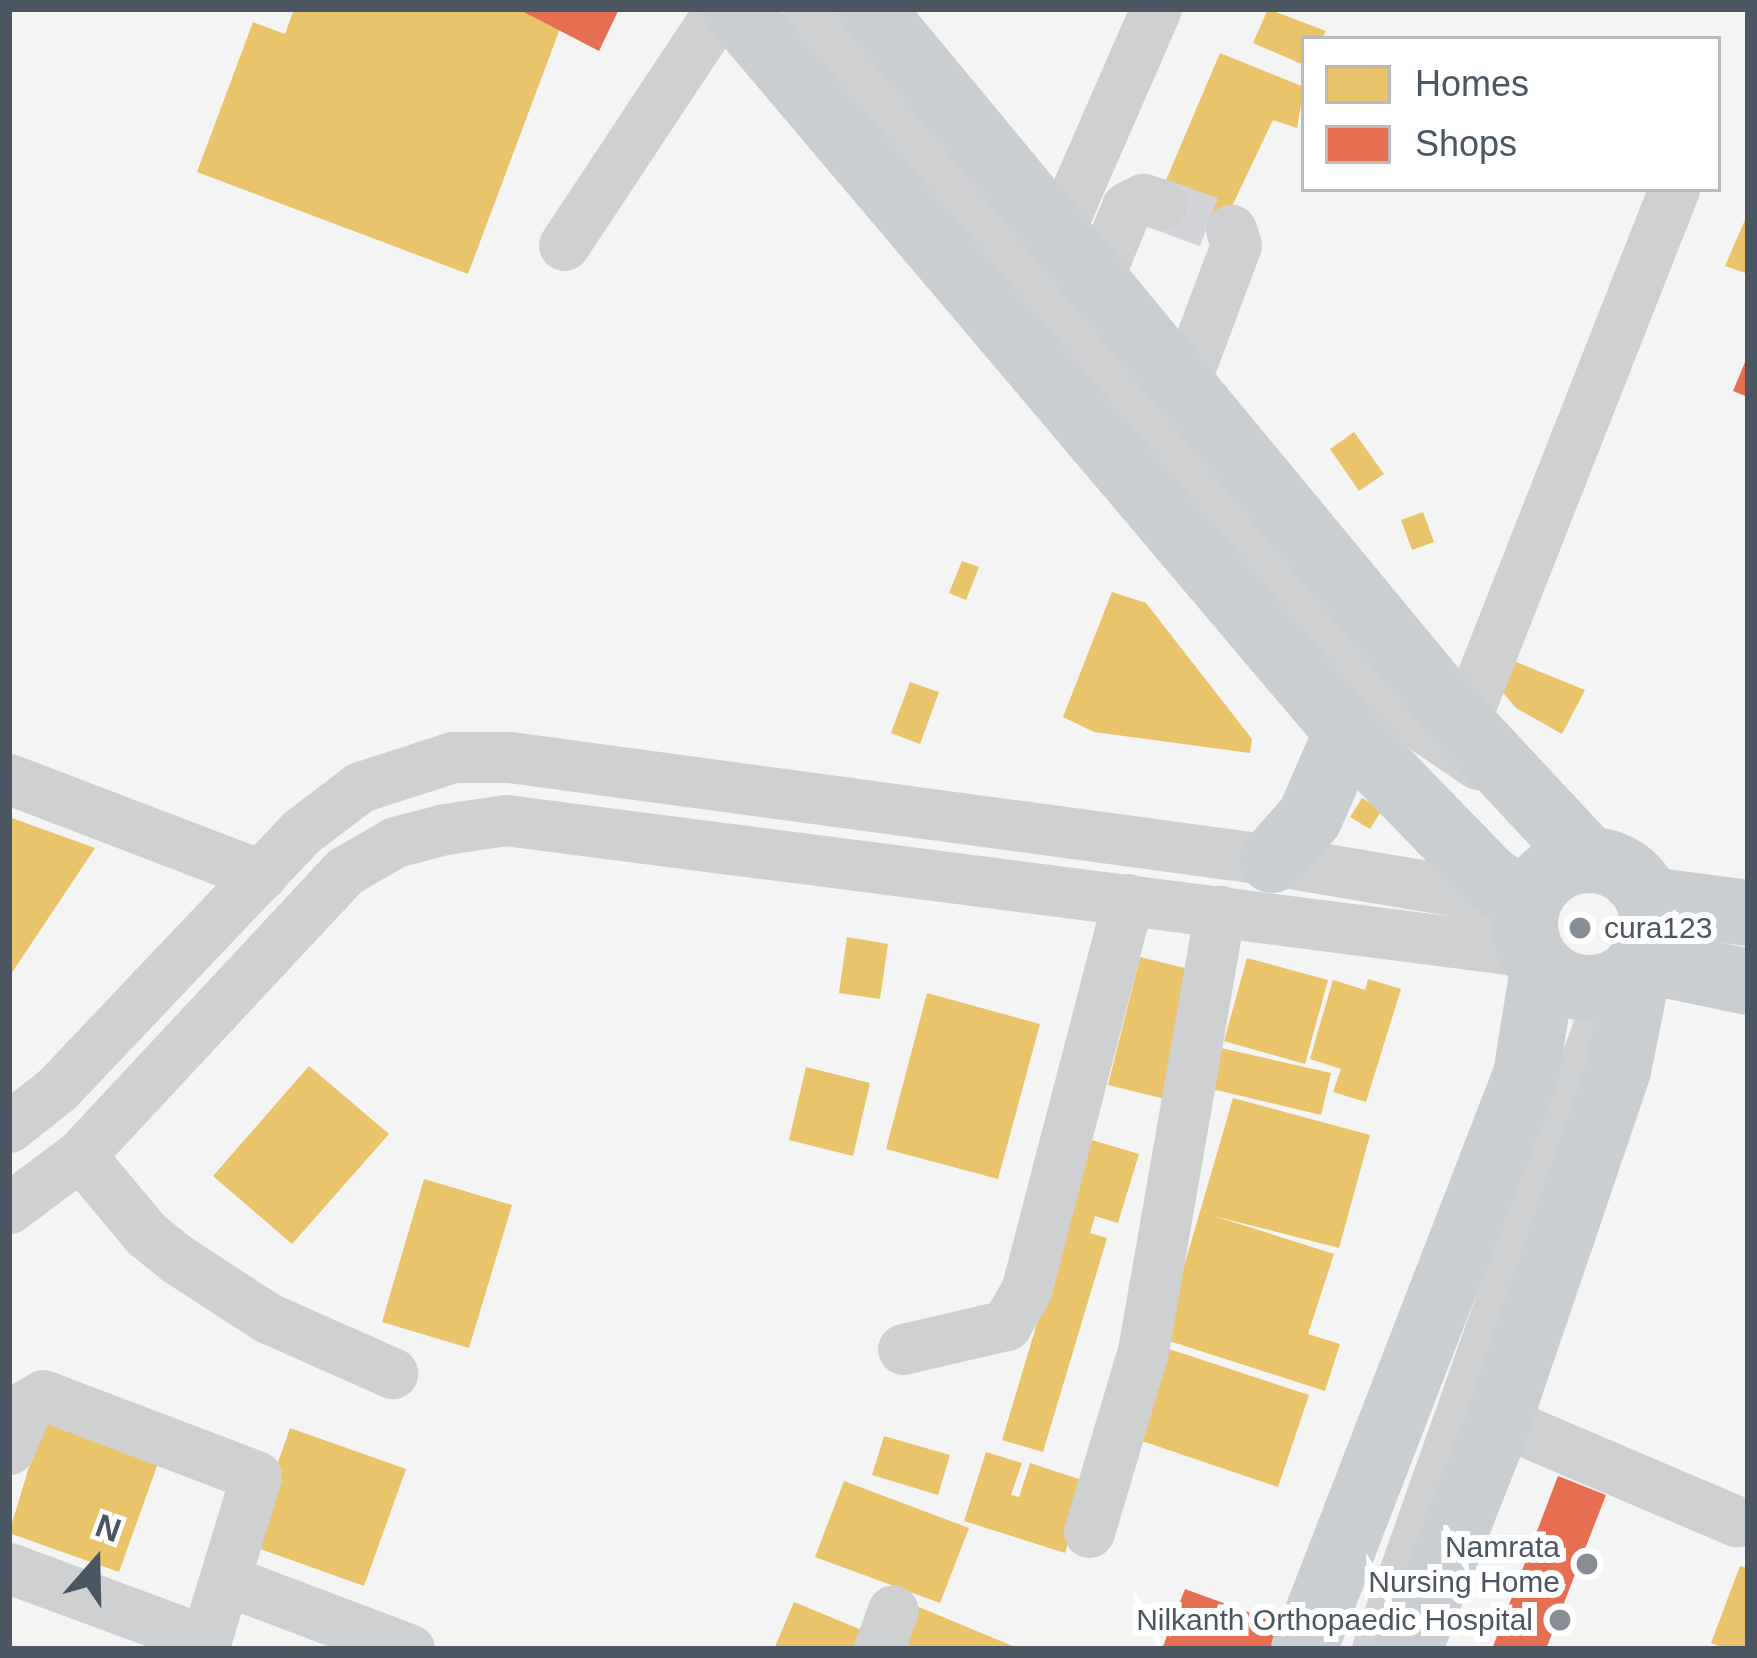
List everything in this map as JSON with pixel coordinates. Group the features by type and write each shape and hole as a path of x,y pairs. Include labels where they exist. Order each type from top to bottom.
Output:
{"main road":[{"path":"735,9 1351,701 1472,861 1584,948 1748,982"},
{"path":"871,9 1463,725 1589,860 1549,874 1584,948 1618,1070 1499,1420 1409,1649"},
{"path":"1272,860 1310,818 1351,701"},
{"path":"1584,948 1748,913"},
{"path":"1304,1649 1526,1076 1584,948"}],"street":[{"path":"564,244 720,9"},
{"path":"807,9 1351,701 1398,710 1525,794"},
{"path":"1077,257 1156,9"},
{"path":"1463,725 1673,192"},
{"path":"1077,257 1127,207 1143,199 1161,205"},
{"path":"1184,384 1236,245 1231,230"},
{"path":"9,1126 57,1089 261,874 360,787 453,757 510,757 1272,860 1452,890 1584,948"},
{"path":"9,779 261,874"},
{"path":"9,1208 80,1155 320,894 395,842 506,820 1220,910 1584,948"},
{"path":"1033,886 1041,828"},
{"path":"903,1349 1006,1325 1026,1291 1128,899"},
{"path":"1089,1532 1143,1351 1220,910"},
{"path":"1343,1649 1553,1098 1584,948"},
{"path":"1377,1649 1584,948"},
{"path":"80,1155 146,1234 177,1258 268,1318 392,1372"},
{"path":"9,1449 28,1404 44,1395 256,1476 204,1645 9,1568"},
{"path":"1499,1420 1736,1521"},
{"path":"226,1580 409,1649"}],"building: Homes":[{"path":"294,9 517,9 561,26 468,274 197,172 253,22 285,34"},
{"path":"1268,9 1326,31 1324,36 1301,36 1301,64 1253,43"},
{"path":"1220,53 1301,86 1297,128 1273,120 1225,221 1158,199"},
{"path":"1748,213 1748,274 1725,266"},
{"path":"1354,432 1384,474 1359,491 1330,449"},
{"path":"1423,512 1434,542 1412,550 1401,520"},
{"path":"962,561 979,567 966,600 949,593"},
{"path":"1112,592 1146,603 1252,739 1250,753 1094,732 1063,717"},
{"path":"1501,656 1585,690 1562,734 1516,708 1492,680"},
{"path":"910,682 939,692 920,744 891,733"},
{"path":"1362,798 1382,810 1370,829 1350,817"},
{"path":"9,817 95,848 9,977"},
{"path":"847,937 888,944 880,999 839,993"},
{"path":"1140,957 1205,973 1173,1101 1108,1085"},
{"path":"1247,958 1328,980 1305,1064 1224,1041"},
{"path":"1368,979 1401,989 1366,1102 1333,1092 1341,1069 1310,1059 1333,980 1365,990"},
{"path":"927,993 1040,1024 998,1179 886,1149"},
{"path":"1221,1048 1331,1073 1321,1115 1212,1089"},
{"path":"309,1066 389,1134 292,1244 213,1176"},
{"path":"806,1067 870,1083 853,1156 789,1140"},
{"path":"1233,1098 1370,1135 1339,1248 1214,1216 1334,1254 1308,1334 1340,1344 1325,1391 1163,1339"},
{"path":"1092,1140 1139,1154 1118,1223 1095,1216 1090,1233 1107,1238 1043,1452 1002,1440"},
{"path":"424,1179 512,1205 469,1348 382,1322"},
{"path":"1166,1348 1309,1395 1278,1487 1136,1439"},
{"path":"45,1414 161,1455 119,1572 9,1533"},
{"path":"290,1428 406,1469 364,1586 249,1545"},
{"path":"884,1436 950,1455 938,1495 872,1475"},
{"path":"986,1452 1022,1463 1011,1495 1019,1497 1030,1463 1088,1482 1065,1553 964,1521"},
{"path":"844,1481 969,1528 940,1603 815,1557"},
{"path":"1740,1566 1748,1568 1748,1649 1727,1649 1711,1643"},
{"path":"794,1602 869,1633 862,1649 774,1649"},
{"path":"914,1605 1020,1649 896,1649"}],"building: Shops":[{"path":"518,9 619,9 599,51"},
{"path":"1748,355 1748,397 1733,391"},
{"path":"1558,1476 1606,1495 1546,1649 1492,1649"},
{"path":"1185,1589 1286,1626 1278,1649 1162,1649"}],"tunnel":[{"path":"1161,204 1231,230"}],"place":[{"name":"cura123","path":"1580,928"},
{"name":"Namrata Nursing Home","path":"1587,1564"},
{"name":"Nilkanth Orthopaedic Hospital","path":"1560,1620"}]}
